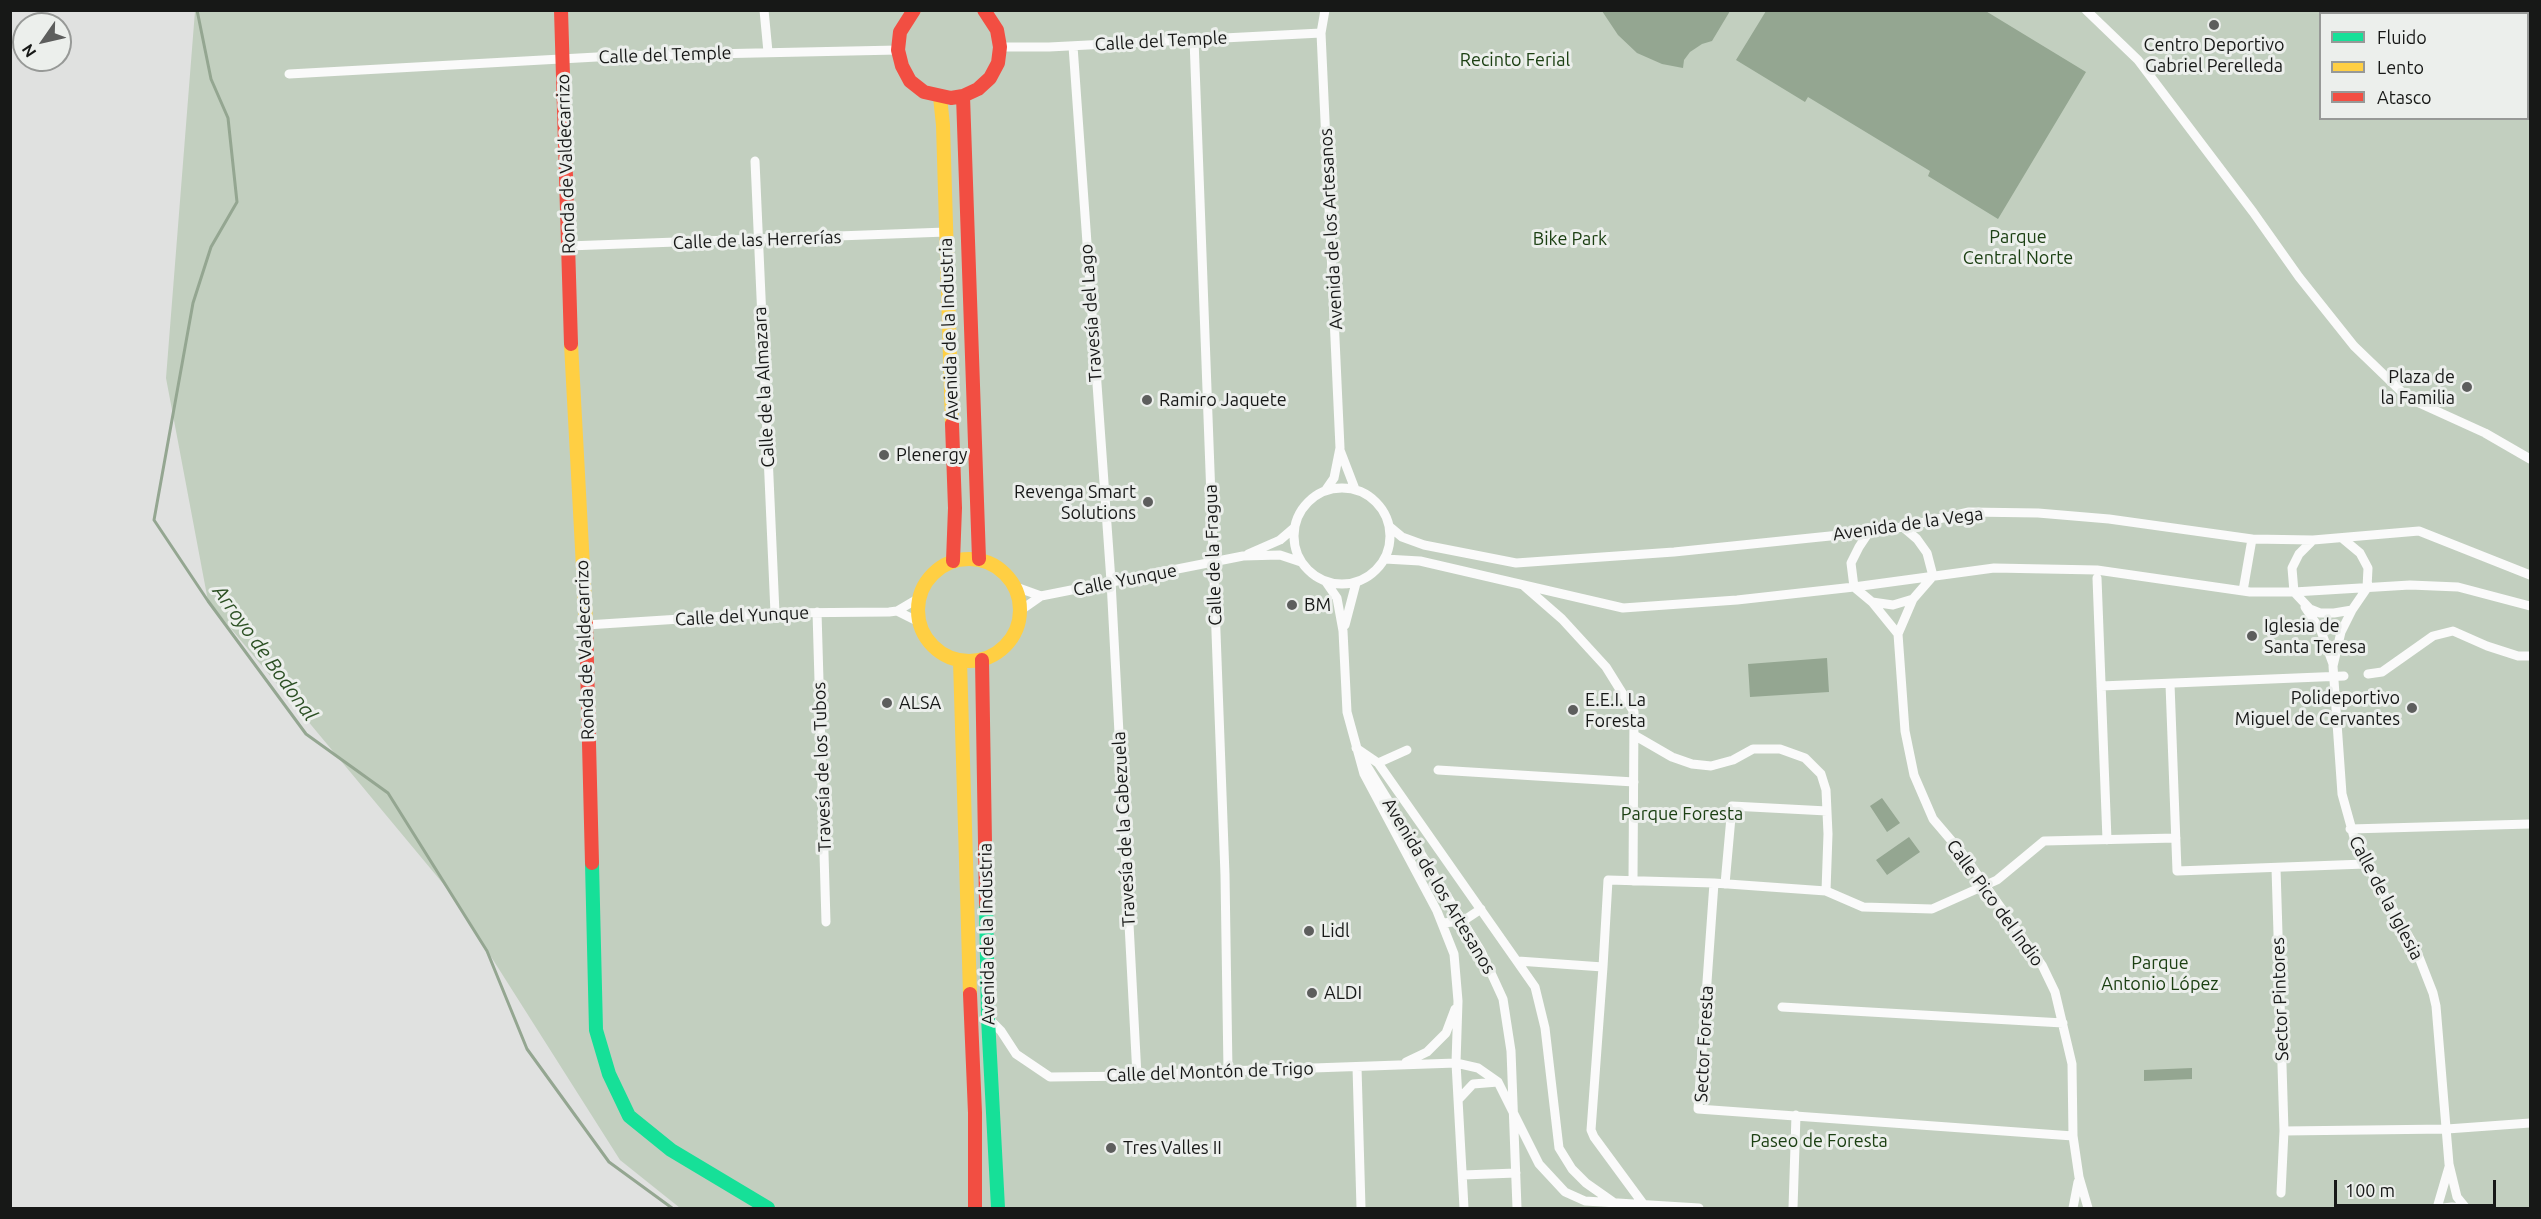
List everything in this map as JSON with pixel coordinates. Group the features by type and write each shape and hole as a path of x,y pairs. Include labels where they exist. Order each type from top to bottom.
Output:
{"street":[{"name":"Ronda de Valdecarrizo","path":"561,10 572,385 586,625 596,1030 609,1074 630,1116 671,1150 768,1209"},
{"path":"764,10 768,52"},
{"path":"914,10 908,16 900,32 898,50 902,66 910,81 924,92 940,98 963,96 978,89 990,78 998,63 1000,47 997,30 984,10"},
{"name":"Avenida de los Artesanos","path":"1325,10 1321,33 1340,448 1334,478 1325,490"},
{"path":"2086,10 2138,60 2246,202 2299,277 2354,346 2408,398 2487,430 2530,459"},
{"name":"Calle del Temple","path":"1000,47 1073,46 1321,33"},
{"name":"Calle de la Fragua","path":"1194,39 1225,875 1227,1071"},
{"name":"Travesía del Lago","path":"1073,46 1111,581"},
{"name":"Calle del Temple","path":"289,74 615,56 898,50"},
{"name":"Avenida de la Industria","path":"963,96 979,559"},
{"name":"Avenida de la Industria","path":"940,98 943,125 955,508 953,561"},
{"name":"Calle de la Almazara","path":"755,161 776,613"},
{"name":"Calle de las Herrerías","path":"568,246 757,241 946,232"},
{"name":"Avenida de los Artesanos","path":"1340,448 1355,489"},
{"path":"1355,489 1378,504 1386,515 1390,527 1389,549 1378,569 1356,583 1341,585 1326,582 1312,574 1301,562 1294,540 1294,528 1305,505 1325,490 1355,489"},
{"name":"Avenida de la Vega","path":"1390,527 1402,537 1424,544 1516,563 1674,552 1869,532 1968,513 2038,513 2109,519 2252,539 2313,540 2419,531 2530,575"},
{"path":"1903,527 1917,539 1927,553 1933,576"},
{"name":"Calle Yunque","path":"1244,556 1280,540 1294,528"},
{"path":"1869,532 1859,546 1851,564 1854,587 1872,602 1898,634"},
{"path":"2342,538 2360,553 2368,568 2367,588"},
{"path":"2242,591 2252,539"},
{"path":"2313,540 2299,554 2292,568 2294,592 2310,609 2320,613 2352,610"},
{"name":"Calle Yunque","path":"1021,610 1041,596 1244,556 1280,555 1301,562"},
{"path":"1016,587 1021,610 1018,627 1010,642 998,653 982,660 960,661 946,656 925,636 919,622 919,598 932,575 953,561 979,559 1000,569 1016,587 1041,596"},
{"path":"1385,559 1420,561 1623,608 1737,600 1994,568 2097,570 2242,591 2294,592 2410,585 2458,587 2530,606"},
{"name":"Calle Pico del Indio","path":"1933,576 1913,599 1898,634 1905,731 1914,776 1933,819 2042,965 2055,992 2072,1064 2073,1136 2079,1177 2088,1209"},
{"path":"2097,578 2106,840"},
{"name":"Travesía de la Cabezuela","path":"1111,581 1137,1076"},
{"name":"Avenida de los Artesanos","path":"1326,582 1337,598 1343,631 1347,712 1364,774 1443,924 1454,954 1458,1001 1456,1063 1464,1209"},
{"name":"Avenida de los Artesanos","path":"1343,631 1356,583"},
{"path":"1522,584 1562,619 1606,667 1634,712 1633,881"},
{"name":"Calle de la Iglesia","path":"2333,666 2341,632 2367,588"},
{"name":"Calle de la Iglesia","path":"2294,592 2321,631 2333,666 2342,794 2350,829 2365,864 2415,947 2433,993 2449,1164 2457,1197 2464,1209"},
{"name":"Calle del Yunque","path":"897,611 919,598"},
{"path":"1872,602 1893,605 1913,599"},
{"name":"Calle del Yunque","path":"586,625 776,613 897,611 919,622"},
{"name":"Travesía de los Tubos","path":"817,612 826,922"},
{"path":"2368,674 2382,672 2433,636 2453,630 2487,646 2518,656 2530,656"},
{"name":"Avenida de la Industria","path":"982,660 988,1018 998,1209"},
{"name":"Avenida de la Industria","path":"960,661 975,1113 975,1209"},
{"path":"2101,686 2344,676"},
{"path":"2170,684 2177,871 2365,864"},
{"path":"1634,735 1672,757 1692,764 1712,766 1733,760 1754,749 1780,749 1805,758 1821,774 1827,790 1826,891"},
{"path":"1356,748 1378,763 1535,987 1542,1011 1559,1148 1572,1169 1586,1183 1615,1203"},
{"name":"Avenida de los Artesanos","path":"1356,748 1481,951 1503,999 1511,1051 1517,1209"},
{"path":"1378,763 1407,750"},
{"path":"1438,770 1634,782"},
{"path":"1725,884 1732,806 1827,811"},
{"path":"2350,829 2530,824"},
{"path":"1644,1205 1591,1130 1608,880 1725,884 1826,891 1863,907 1932,909 1997,880 2044,841 2176,838"},
{"name":"Sector Pintores","path":"2276,868 2284,1131 2281,1193"},
{"name":"Sector Foresta","path":"1714,884 1698,1109 2073,1136"},
{"path":"1443,924 1463,921 1481,909"},
{"path":"1518,961 1603,968"},
{"path":"1401,1065 1427,1052 1446,1033 1458,1001"},
{"path":"1782,1007 2063,1023"},
{"name":"Calle del Montón de Trigo","path":"988,1018 1001,1031 1016,1054 1050,1077 1137,1076 1456,1063"},
{"path":"1456,1063 1478,1068 1498,1082 1539,1164 1565,1192 1585,1201 1699,1209"},
{"path":"1357,1067 1361,1209"},
{"path":"1458,1100 1473,1084 1498,1082"},
{"path":"1793,1209 1796,1115"},
{"path":"2284,1131 2447,1129 2530,1123"},
{"name":"Calle de la Iglesia","path":"2437,1209 2449,1164"},
{"path":"1463,1175 1516,1173"},
{"name":"Calle Pico del Indio","path":"2073,1209 2079,1177"},
{"path":"2443,1209 2452,1206 2464,1209"}],"green space":[{"path":"195,11 2530,11 2530,1208 680,1208 620,1160 450,892 208,601 166,378"}],"shaded area":[{"path":"1984,10 2086,72 1998,219 1928,176 1930,171 1808,97 1805,102 1736,60 1766,11"},
{"path":"1602,11 1730,11 1712,41 1690,52 1684,60 1683,68 1662,64 1637,53 1618,35"},
{"path":"1827,658 1829,692 1750,697 1748,664"},
{"path":"1882,798 1900,823 1887,832 1870,806"},
{"path":"1909,837 1920,852 1887,875 1876,860"},
{"path":"2192,1068 2192,1079 2144,1081 2144,1070"}],"waterway":[{"name":"Arroyo de Bodonal","path":"197,10 211,79 228,118 237,202 211,247 193,303 154,520 208,601 306,734 388,793 487,951 527,1049 609,1162 672,1208"}],"traffic: fast":[{"path":"592,863 596,1030 609,1074 629,1116 671,1150 768,1208"},
{"path":"986,904 988,1018 998,1208"}],"traffic: slow":[{"path":"940,97 943,125 952,424"},
{"path":"571,344 586,623"},
{"path":"969,559 998,567 1012,581 1020,610 1012,639 998,653 969,661 940,653 926,639 918,610 926,581 940,567 969,559"},
{"path":"960,661 970,994"}],"traffic: jam":[{"path":"561,10 571,344"},
{"path":"914,10 900,32 898,50 902,66 910,81 924,92 951,98 963,96 978,89 990,78 998,63 1000,47 997,30 984,10"},
{"path":"963,96 979,559"},
{"path":"952,424 955,508 953,561"},
{"path":"586,623 592,863"},
{"path":"982,660 986,904"},
{"path":"970,994 975,1113 975,1208"}],"place":[{"name":"Centro Deportivo Gabriel Perelleda","path":"2214,25"},
{"name":"Plaza de la Familia","path":"2467,387"},
{"name":"Ramiro Jaquete","path":"1147,400"},
{"name":"Plenergy","path":"884,455"},
{"name":"Revenga Smart Solutions","path":"1148,502"},
{"name":"BM","path":"1292,605"},
{"name":"Iglesia de Santa Teresa","path":"2252,636"},
{"name":"ALSA","path":"887,703"},
{"name":"Polideportivo Miguel de Cervantes","path":"2412,708"},
{"name":"E.E.I. La Foresta","path":"1573,710"},
{"name":"Lidl","path":"1309,931"},
{"name":"ALDI","path":"1312,993"},
{"name":"Tres Valles II","path":"1111,1148"}],"park label":[{"name":"Recinto Ferial","path":"1515,60"},
{"name":"Bike Park","path":"1570,239"},
{"name":"Parque Central Norte","path":"2018,247"},
{"name":"Parque Foresta","path":"1682,814"},
{"name":"Parque Antonio López","path":"2160,973"},
{"name":"Paseo de Foresta","path":"1819,1141"}]}
